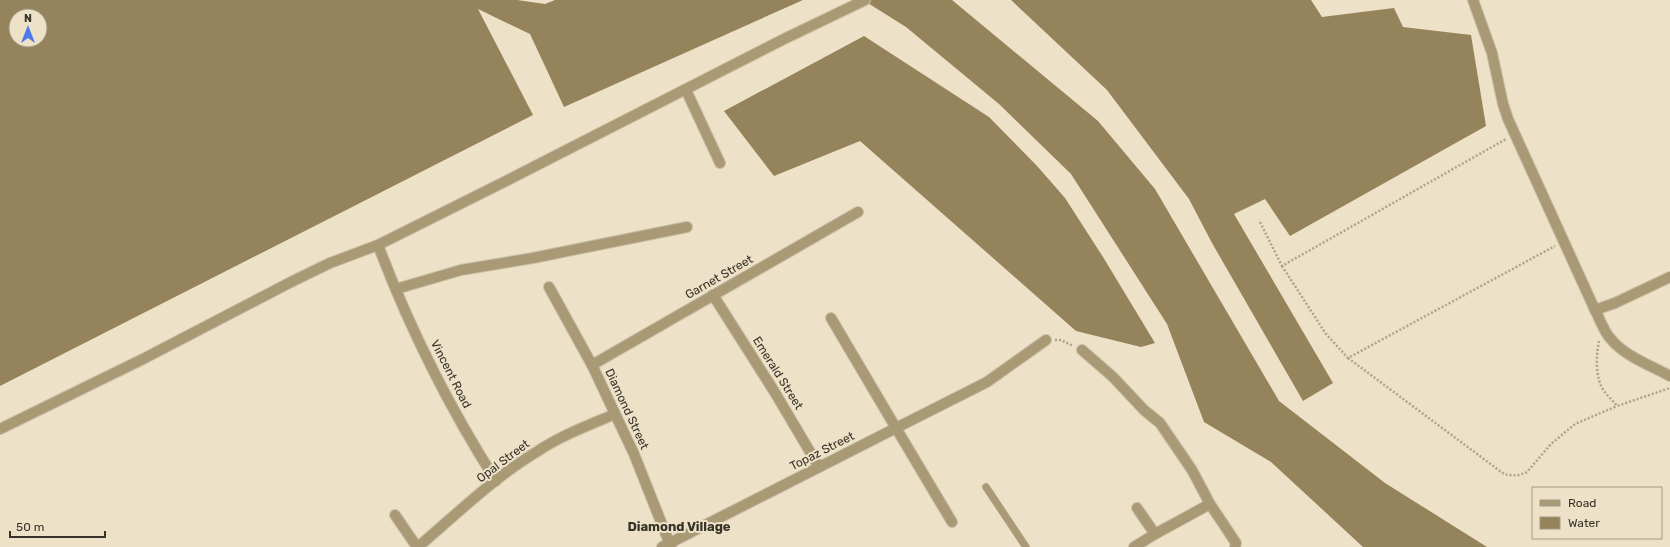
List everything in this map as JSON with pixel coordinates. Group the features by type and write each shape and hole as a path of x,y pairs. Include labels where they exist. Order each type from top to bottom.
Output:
{"street":[{"path":"0,429 143,359 330,263 378,245 865,0"},
{"path":"1473,0 1492,53 1503,104 1515,134 1603,326 1616,344 1629,354 1670,376"},
{"path":"686,90 720,163"},
{"name":"Garnet Street","path":"592,365 858,212"},
{"path":"396,289 460,270 533,258 687,227"},
{"name":"Vincent Road","path":"378,245 389,275 423,349 469,438 496,481"},
{"path":"1595,310 1621,301 1670,277"},
{"name":"Diamond Street","path":"549,287 592,365 646,479 668,546"},
{"name":"Emerald Street","path":"713,295 774,390 819,467"},
{"path":"831,318 952,522"},
{"name":"Topaz Street","path":"668,546 819,467 987,382 1046,340"},
{"path":"1082,350 1113,377 1144,410 1160,423 1192,470 1210,504 1236,543 1235,547"},
{"name":"Opal Street","path":"417,547 496,481 537,451 559,438 615,414"},
{"path":"1134,547 1210,504"},
{"path":"1136,508 1155,534"},
{"path":"395,515 417,547"}],"lane":[{"path":"986,487 1026,547"}],"path":[{"path":"1282,266 1515,134"},
{"path":"1260,222 1282,266 1326,334 1348,358 1504,474 1511,476 1521,475 1527,472 1551,444 1575,424 1617,406 1670,388"},
{"path":"1348,358 1565,242"},
{"path":"1603,326 1598,344 1597,366 1600,383 1604,391 1617,406"}],"water":[{"path":"0,0 517,0 545,4 555,0 803,0 564,107 530,34 478,9 533,115 0,386"},
{"path":"863,0 952,0 1098,121 1155,189 1279,401 1385,483 1487,547 1363,547 1271,462 1204,422 1167,324 1071,174 999,104 906,27"},
{"path":"1011,0 1311,0 1322,17 1394,8 1403,27 1471,35 1486,126 1290,236 1265,199 1234,214 1333,383 1303,401 1212,243 1189,199 1107,90"},
{"path":"864,36 989,117 1038,167 1065,198 1155,343 1141,347 1076,331 860,141 774,176 724,111"}],"district":[{"name":"Diamond Village","path":"679,526"}]}
